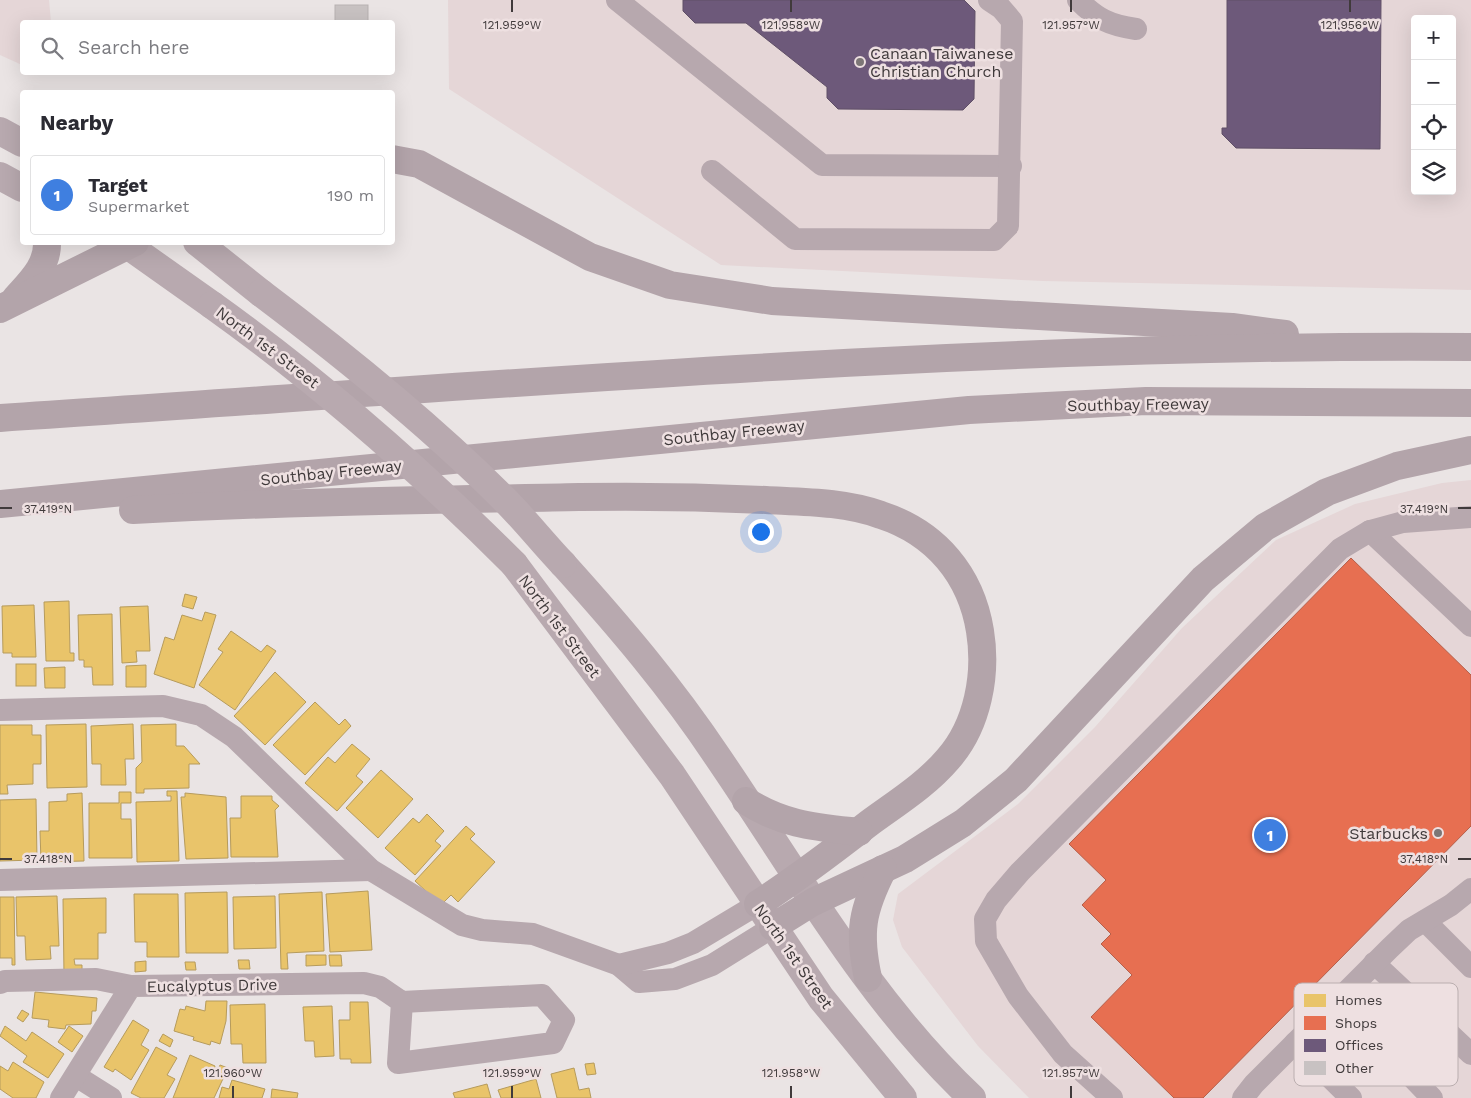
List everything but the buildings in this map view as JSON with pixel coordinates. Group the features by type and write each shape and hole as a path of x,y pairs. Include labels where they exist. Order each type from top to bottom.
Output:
{"highway":[{"path":"395,160 419,164 590,257 670,285 772,301 1232,327 1373,346"},
{"path":"4,308 36,276 43,263 46,245"},
{"path":"4,308 125,245"},
{"path":"0,418 970,356 1373,346 1471,347"},
{"name":"Southbay Freeway","path":"10,504 969,410 1146,401 1471,403"},
{"path":"774,926 813,902 905,859 963,823 1016,780 1203,580 1265,527 1327,492 1397,466 1471,450"},
{"path":"10,504 71,513 276,503 663,495 822,503 855,508 882,515 925,536 941,550 959,571 976,610 983,654 978,698 964,736 950,758 932,776 796,879 758,904"},
{"path":"746,801 763,811 794,824 859,832"},
{"path":"868,978 863,953 862,932 868,899 883,869"}],"main road":[{"path":"0,131 20,142"},
{"path":"0,176 20,187"},
{"name":"North 1st Street","path":"132,245 212,304 345,407 396,451 514,564 672,774 821,998 903,1098"},
{"path":"201,245 343,355 419,420 504,500 563,564 644,657 717,756 796,879 907,1030 972,1098"}],"lane":[{"path":"1078,0 1093,15 1113,26 1136,29"},
{"path":"626,3 822,165 1011,166"},
{"path":"712,171 795,239 994,240 1008,226 1011,166 1012,20 1001,3"},
{"path":"1112,1098 1063,1054 1018,996 986,941 986,919 996,900 1020,872 1340,549 1370,531 1403,522 1463,518 1471,535"},
{"path":"1370,531 1471,626"},
{"path":"0,710 163,706 201,715 234,737 371,870 462,925 482,930 533,934 619,965 639,982 675,979 712,965 774,926"},
{"path":"0,880 371,870"},
{"path":"1355,983 1410,930 1470,894"},
{"path":"619,965 668,953 693,943 758,904"},
{"path":"1425,921 1471,966"},
{"path":"1374,963 1395,983"},
{"path":"0,983 5,981 96,979 131,986"},
{"name":"Eucalyptus Drive","path":"61,1098 131,986 364,983 380,988 402,1002"},
{"path":"542,995 564,1020 553,1043 398,1063 402,1002 542,995"},
{"path":"1458,1042 1471,1054"},
{"path":"1254,1093 1294,1044"},
{"path":"76,1076 111,1098"},
{"path":"1339,1086 1351,1098"}],"shaded area":[{"path":"0,0 49,0 51,20 20,20 20,64 0,55"},
{"path":"448,0 1471,0 1471,290 1043,281 721,265 449,89"},
{"path":"1471,480 1471,1098 1029,1098 978,1046 902,947 893,920 898,894 1018,804 1095,727 1182,628 1276,540 1355,504 1442,483"}],"place":[{"name":"Canaan Taiwanese Christian Church","path":"860,62"},
{"name":"Starbucks","path":"1438,833"},
{"name":"Target","path":"1270,835"}]}
